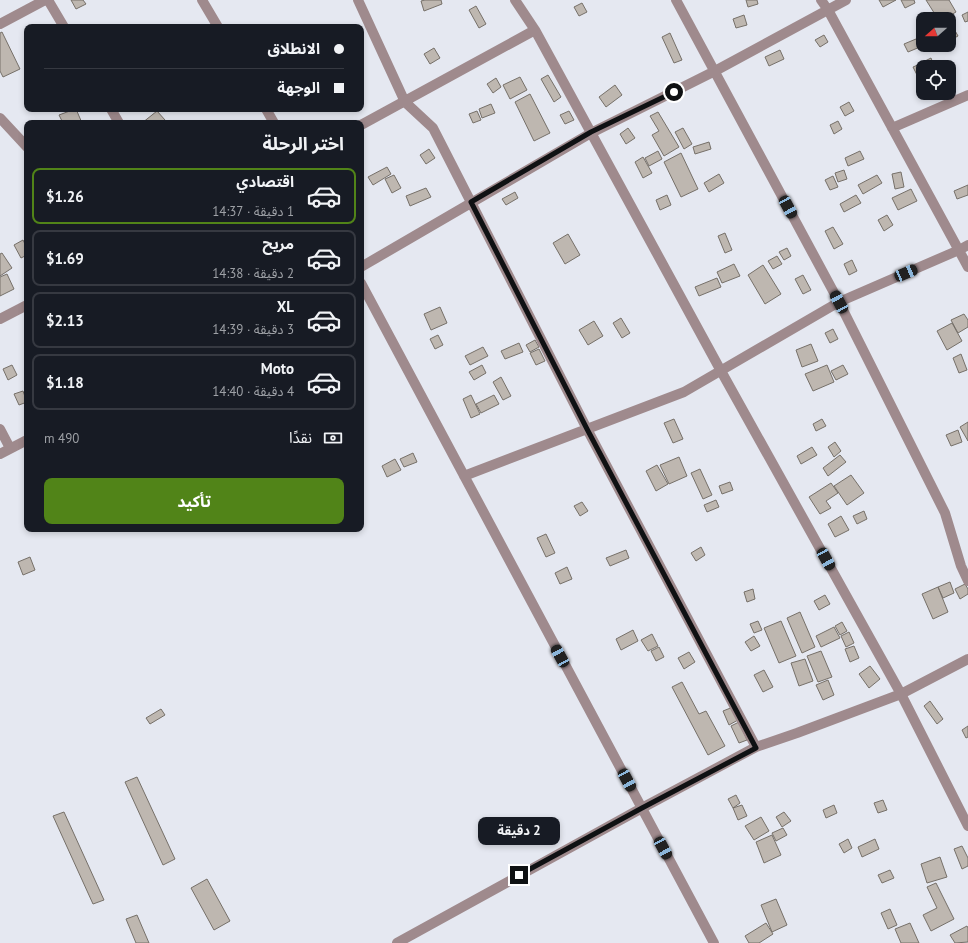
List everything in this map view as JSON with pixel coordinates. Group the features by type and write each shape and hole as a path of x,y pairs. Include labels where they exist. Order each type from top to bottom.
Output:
{"street":[{"path":"0,24 45,0"},
{"path":"48,0 62,24"},
{"path":"202,0 216,24"},
{"path":"358,0 405,102 432,128 587,429 756,748"},
{"path":"515,0 535,30 721,371 901,694 968,826"},
{"path":"676,0 839,302 945,513 961,566 968,581"},
{"path":"821,0 828,10 892,128 964,248 968,267"},
{"path":"364,265 591,132 715,71 846,0"},
{"path":"364,124 535,30"},
{"path":"892,128 968,96"},
{"path":"0,118 24,144"},
{"path":"464,476 684,392 839,302 964,248"},
{"path":"364,289 714,943"},
{"path":"0,319 24,307"},
{"path":"0,429 10,448"},
{"path":"0,454 24,441"},
{"path":"397,943 642,808 756,748 901,694 968,658"}],"building":[{"path":"71,0 83,0 86,4 76,9"},
{"path":"441,0 442,4 424,11 421,1"},
{"path":"746,0 757,0 758,4 748,7"},
{"path":"879,0 896,0 883,7"},
{"path":"901,0 914,0 915,3 905,8"},
{"path":"926,0 949,0 956,12 934,12"},
{"path":"582,3 587,12 579,16 574,7"},
{"path":"476,6 486,24 479,28 469,10"},
{"path":"968,12 968,21 965,22 962,15"},
{"path":"744,15 747,25 736,28 733,19"},
{"path":"2,32 20,69 3,77 0,71 0,33"},
{"path":"670,33 682,60 674,63 662,37"},
{"path":"824,35 828,42 820,47 815,40"},
{"path":"916,39 916,49 908,52 904,44"},
{"path":"434,48 440,58 430,64 424,54"},
{"path":"780,50 784,59 769,66 765,57"},
{"path":"916,66 916,73 913,67"},
{"path":"548,75 561,97 554,102 541,79"},
{"path":"520,77 527,90 510,99 503,85"},
{"path":"496,78 501,87 493,93 487,84"},
{"path":"615,85 622,95 606,107 599,97"},
{"path":"530,94 550,133 534,141 515,102"},
{"path":"849,102 854,111 845,116 840,107"},
{"path":"491,104 495,113 482,118 479,109"},
{"path":"477,111 481,120 473,123 469,114"},
{"path":"569,111 574,120 565,124 560,115"},
{"path":"67,112 77,112 81,120 62,120 59,115"},
{"path":"158,112 165,120 146,120"},
{"path":"658,112 679,147 664,156 652,135 659,131 650,116"},
{"path":"838,121 842,129 834,134 830,125"},
{"path":"628,128 635,138 626,144 620,134"},
{"path":"683,128 692,144 684,149 675,132"},
{"path":"709,142 711,149 695,154 693,147"},
{"path":"429,149 435,158 426,164 420,155"},
{"path":"658,151 662,159 649,166 645,158"},
{"path":"860,151 864,159 848,166 845,158"},
{"path":"681,153 698,189 681,197 664,162"},
{"path":"643,157 652,173 643,178 635,162"},
{"path":"387,167 391,174 373,185 368,177"},
{"path":"844,170 847,179 838,182 835,173"},
{"path":"901,172 904,187 895,189 892,174"},
{"path":"719,174 724,183 709,192 704,183"},
{"path":"394,175 401,188 392,193 385,179"},
{"path":"877,175 882,183 863,194 858,185"},
{"path":"833,176 838,187 830,190 825,180"},
{"path":"968,185 968,195 957,199 954,191"},
{"path":"426,188 431,197 410,206 406,196"},
{"path":"911,189 917,201 898,210 892,198"},
{"path":"515,192 518,198 506,205 502,199"},
{"path":"667,195 671,205 660,210 656,200"},
{"path":"856,195 861,203 844,212 840,204"},
{"path":"887,215 893,225 884,231 878,220"},
{"path":"833,227 843,244 834,249 825,231"},
{"path":"725,233 732,250 725,253 718,236"},
{"path":"568,234 580,255 565,264 553,243"},
{"path":"23,240 24,256 21,258 14,245"},
{"path":"787,248 791,256 784,260 779,252"},
{"path":"2,253 12,268 0,276 0,254"},
{"path":"777,256 782,264 773,269 768,261"},
{"path":"852,260 857,271 849,275 844,264"},
{"path":"734,264 740,276 722,283 717,272"},
{"path":"763,265 781,294 765,304 748,275"},
{"path":"7,274 14,289 0,296 0,277"},
{"path":"803,275 811,290 803,294 795,279"},
{"path":"717,278 721,287 699,296 695,287"},
{"path":"440,307 447,323 431,330 424,314"},
{"path":"964,314 968,320 968,327 958,333 951,320"},
{"path":"621,318 630,333 622,338 613,323"},
{"path":"594,321 603,336 588,345 579,330"},
{"path":"952,323 962,341 947,350 937,331"},
{"path":"833,329 838,339 830,343 825,333"},
{"path":"438,335 443,345 435,349 430,339"},
{"path":"535,340 539,347 530,352 526,345"},
{"path":"519,343 523,352 505,359 501,351"},
{"path":"811,344 818,361 802,367 796,350"},
{"path":"483,347 488,356 470,365 465,356"},
{"path":"539,349 545,361 536,365 530,353"},
{"path":"961,354 967,370 959,373 953,358"},
{"path":"12,365 17,375 8,380 3,369"},
{"path":"482,365 486,373 474,380 469,372"},
{"path":"827,365 834,382 813,391 805,374"},
{"path":"843,365 848,374 836,380 831,371"},
{"path":"501,377 511,396 503,400 493,382"},
{"path":"23,391 24,403 19,405 14,394"},
{"path":"471,395 480,414 471,418 463,399"},
{"path":"494,395 499,404 481,413 476,404"},
{"path":"674,419 683,439 673,443 664,423"},
{"path":"822,419 826,426 816,431 813,424"},
{"path":"968,422 968,441 960,427"},
{"path":"958,430 962,442 951,446 946,435"},
{"path":"835,442 841,451 834,457 828,447"},
{"path":"812,447 817,455 801,464 797,456"},
{"path":"413,453 417,462 404,467 400,459"},
{"path":"840,455 846,462 828,476 823,468"},
{"path":"679,457 687,476 669,484 660,465"},
{"path":"395,459 401,470 387,477 382,466"},
{"path":"657,465 668,484 656,491 646,471"},
{"path":"700,469 712,495 703,499 691,473"},
{"path":"851,475 864,493 847,505 834,486"},
{"path":"730,482 733,490 722,494 719,486"},
{"path":"831,483 838,493 826,501 831,508 820,514 809,497"},
{"path":"716,500 719,507 707,512 704,505"},
{"path":"582,502 588,511 580,516 574,506"},
{"path":"864,511 867,519 857,524 853,516"},
{"path":"841,516 849,530 835,537 828,524"},
{"path":"546,534 555,553 546,557 537,538"},
{"path":"701,547 705,555 696,561 691,553"},
{"path":"626,550 629,558 610,566 606,558"},
{"path":"30,557 35,570 23,575 18,562"},
{"path":"567,567 572,579 560,584 555,573"},
{"path":"950,582 954,593 943,598 938,587"},
{"path":"965,584 968,589 968,594 960,599 955,589"},
{"path":"938,587 948,612 933,619 922,594"},
{"path":"753,589 755,599 747,602 744,592"},
{"path":"825,595 830,604 819,610 814,601"},
{"path":"800,612 815,647 802,653 787,618"},
{"path":"758,621 762,630 754,633 750,624"},
{"path":"781,621 796,656 779,663 764,628"},
{"path":"842,622 847,631 840,635 835,626"},
{"path":"834,627 840,638 821,647 816,636"},
{"path":"633,630 638,641 621,650 616,639"},
{"path":"849,632 854,643 846,647 841,636"},
{"path":"652,634 658,646 648,651 641,640"},
{"path":"754,636 760,646 751,651 745,642"},
{"path":"854,646 859,658 850,662 845,649"},
{"path":"659,647 664,657 656,661 651,651"},
{"path":"821,651 832,677 818,682 807,656"},
{"path":"689,652 695,662 684,669 678,658"},
{"path":"805,659 813,681 799,686 791,663"},
{"path":"870,666 880,679 869,688 859,674"},
{"path":"764,670 773,687 763,692 754,675"},
{"path":"828,680 834,695 823,700 816,685"},
{"path":"682,682 699,714 706,711 725,746 708,755 672,687"},
{"path":"930,701 943,719 937,724 924,706"},
{"path":"733,707 738,720 729,725 723,711"},
{"path":"161,709 165,715 150,724 146,718"},
{"path":"739,722 747,740 739,743 731,726"},
{"path":"968,726 968,737 966,738 962,730"},
{"path":"137,777 175,859 163,865 125,782"},
{"path":"736,795 740,803 733,808 728,799"},
{"path":"883,800 887,810 878,813 874,803"},
{"path":"742,805 747,816 738,820 733,808"},
{"path":"834,805 837,813 826,818 823,810"},
{"path":"64,812 104,900 93,904 53,816"},
{"path":"784,812 791,821 782,827 776,817"},
{"path":"761,817 769,831 754,840 745,826"},
{"path":"783,828 787,835 776,841 772,833"},
{"path":"772,835 781,855 764,863 756,842"},
{"path":"848,839 852,848 844,853 839,844"},
{"path":"875,839 879,849 862,857 858,847"},
{"path":"962,846 968,858 968,866 962,869 954,849"},
{"path":"940,857 947,877 927,883 921,864"},
{"path":"890,870 894,878 882,883 878,875"},
{"path":"207,879 230,921 214,930 191,888"},
{"path":"936,883 954,919 931,931 923,915 937,908 927,887"},
{"path":"776,899 787,925 772,932 761,905"},
{"path":"890,909 897,925 888,929 881,913"},
{"path":"137,915 149,943 136,943 126,919"},
{"path":"766,923 773,934 759,943 749,943 745,936"},
{"path":"910,923 919,943 901,943 895,929"},
{"path":"967,926 968,942 955,943 950,935"}],"route":[{"path":"519,875 756,748 587,429 471,202 591,132 674,92"}]}
